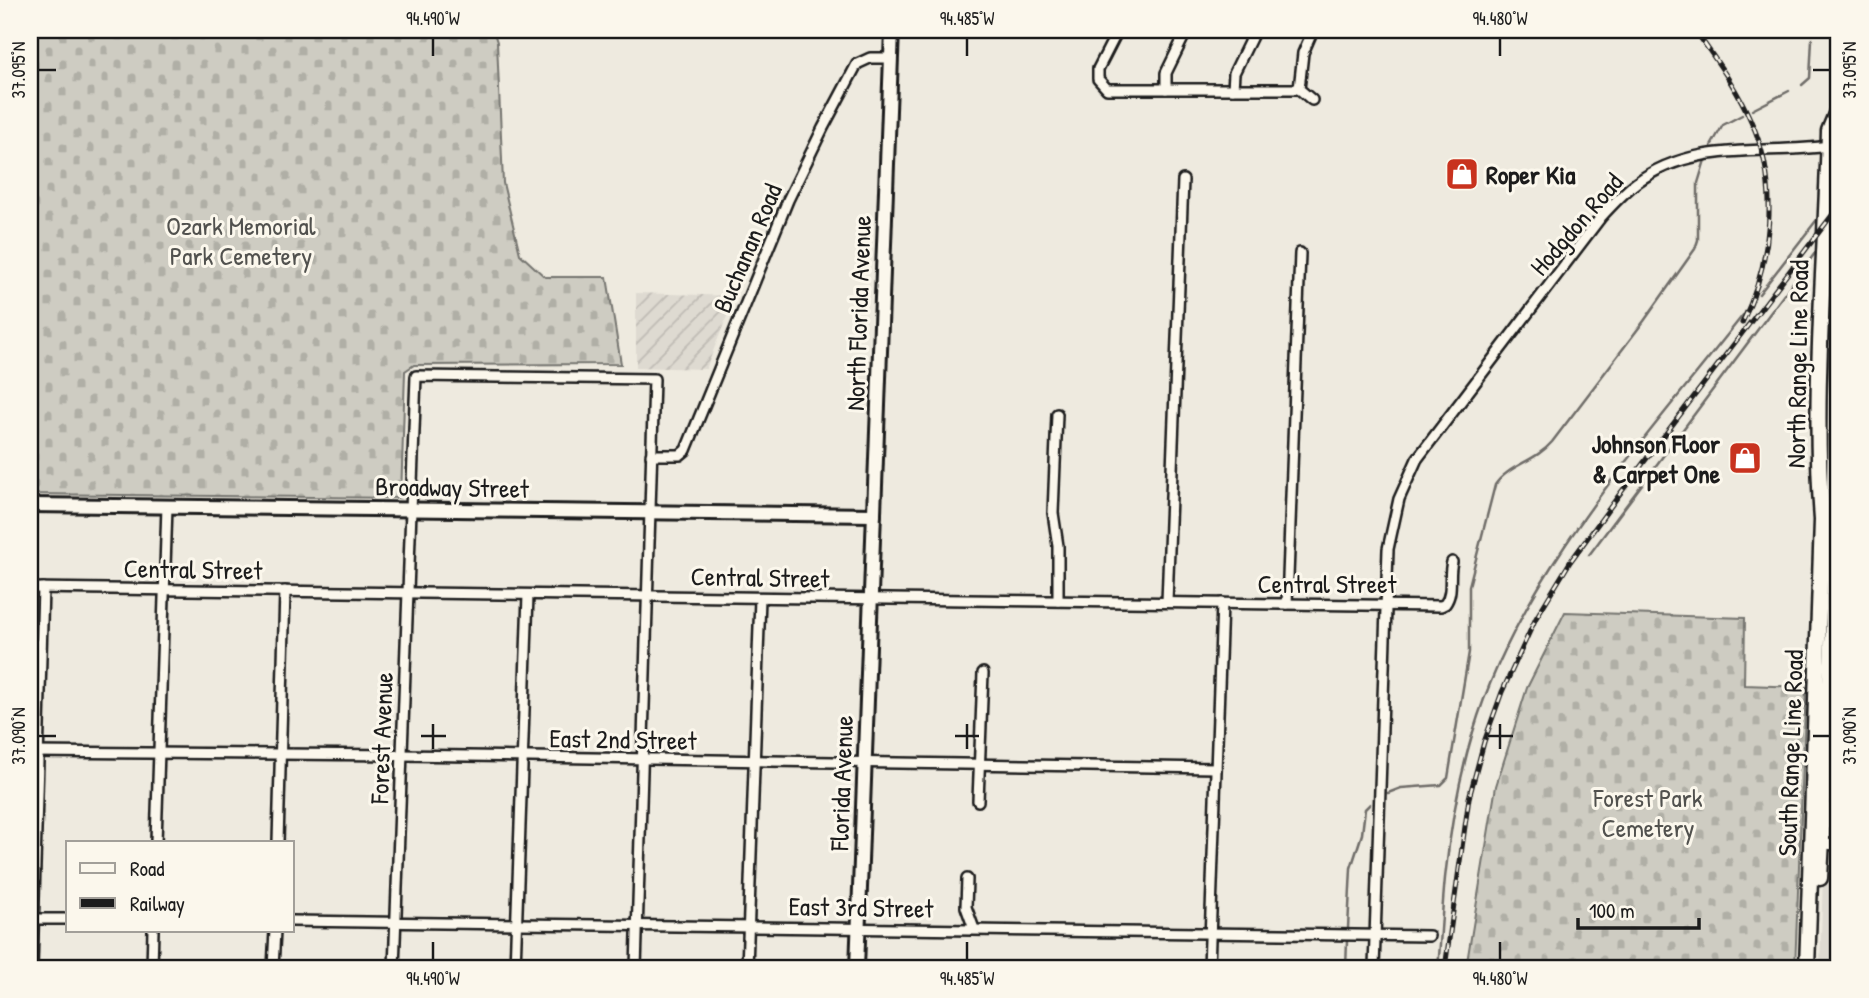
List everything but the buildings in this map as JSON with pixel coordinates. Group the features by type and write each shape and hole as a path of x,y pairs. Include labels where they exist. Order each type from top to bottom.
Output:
{"main road":[{"name":"North Range Line Road","path":"1833,624 1818,461 1824,258 1832,239 1829,131 1839,107"},
{"name":"North Range Line Road","path":"1833,624 1839,278"},
{"name":"South Range Line Road","path":"1815,968 1833,624"},
{"name":"South Range Line Road","path":"1807,968 1833,624"}],"street":[{"name":"North Florida Avenue","path":"871,599 891,30"},
{"path":"1118,30 1098,69 1098,79 1107,89 1299,89 1312,100"},
{"path":"1166,89 1166,73 1187,30"},
{"path":"1233,89 1234,73 1255,30"},
{"path":"1299,89 1303,52 1313,30"},
{"path":"855,67 865,48"},
{"path":"855,67 866,59 890,58"},
{"name":"Buchanan Road","path":"651,454 680,455 687,450 788,200 855,67"},
{"name":"Hodgdon Road","path":"1374,968 1389,539 1403,486 1417,460 1601,217 1635,183 1665,166 1703,154 1829,146"},
{"path":"1167,602 1183,180"},
{"path":"1287,604 1300,253"},
{"path":"1824,258 1839,258"},
{"name":"Forest Avenue","path":"394,968 416,376 654,379 651,454"},
{"path":"1057,414 1053,513 1058,546 1058,601"},
{"path":"636,968 651,454"},
{"name":"Broadway Street","path":"30,505 874,515"},
{"path":"156,841 167,506"},
{"name":"Central Street","path":"30,588 1445,604 1450,596 1449,572 1452,562"},
{"path":"33,968 34,752 43,588"},
{"path":"278,841 285,591"},
{"path":"515,968 528,595"},
{"path":"747,968 760,598"},
{"name":"Florida Avenue","path":"857,968 871,599"},
{"path":"1209,968 1223,603"},
{"path":"978,801 983,673"},
{"name":"East 2nd Street","path":"34,752 1216,768"},
{"path":"1822,844 1839,845"},
{"path":"967,879 966,907 974,929"},
{"path":"32,919 66,919"},
{"name":"East 3rd Street","path":"294,921 1429,936"},
{"path":"152,968 153,932"},
{"path":"274,968 275,932"}],"shaded area":[{"path":"636,293 735,296 706,369 636,367"},
{"path":"1839,647 1839,968 1820,968 1826,783"}],"green space":[{"name":"Ozark Memorial Park Cemetery","path":"30,30 493,30 497,42 503,183 520,254 545,277 607,277 621,364 414,365 405,371 401,498 30,494"},
{"name":"Forest Park Cemetery","path":"1565,612 1745,618 1744,685 1806,687 1795,968 1466,968 1496,786 1527,688"}],"waterway":[{"path":"1802,85 1810,78 1812,39"},
{"path":"1752,110 1789,91"},
{"path":"1711,146 1723,125 1742,115"},
{"path":"1388,793 1401,788 1441,785 1448,778 1469,652 1469,586 1495,485 1500,478 1552,442 1695,249 1698,240 1698,183 1705,160"},
{"path":"1759,294 1819,217"},
{"path":"1589,555 1818,249"},
{"path":"1438,968 1445,878 1456,804 1473,732 1494,674 1521,619 1588,512 1743,315"},
{"path":"1348,928 1351,868 1362,834 1365,809 1370,804"},
{"path":"1346,968 1347,941"}],"railway":[{"path":"1695,30 1739,97 1760,145 1766,171 1769,197 1766,249 1760,275 1742,323"},
{"path":"1445,968 1469,798 1484,742 1502,692 1536,618 1570,562 1619,495 1839,206"}],"place":[{"name":"Roper Kia","path":"1462,174"},
{"name":"Johnson Floor & Carpet One","path":"1745,458"}]}
